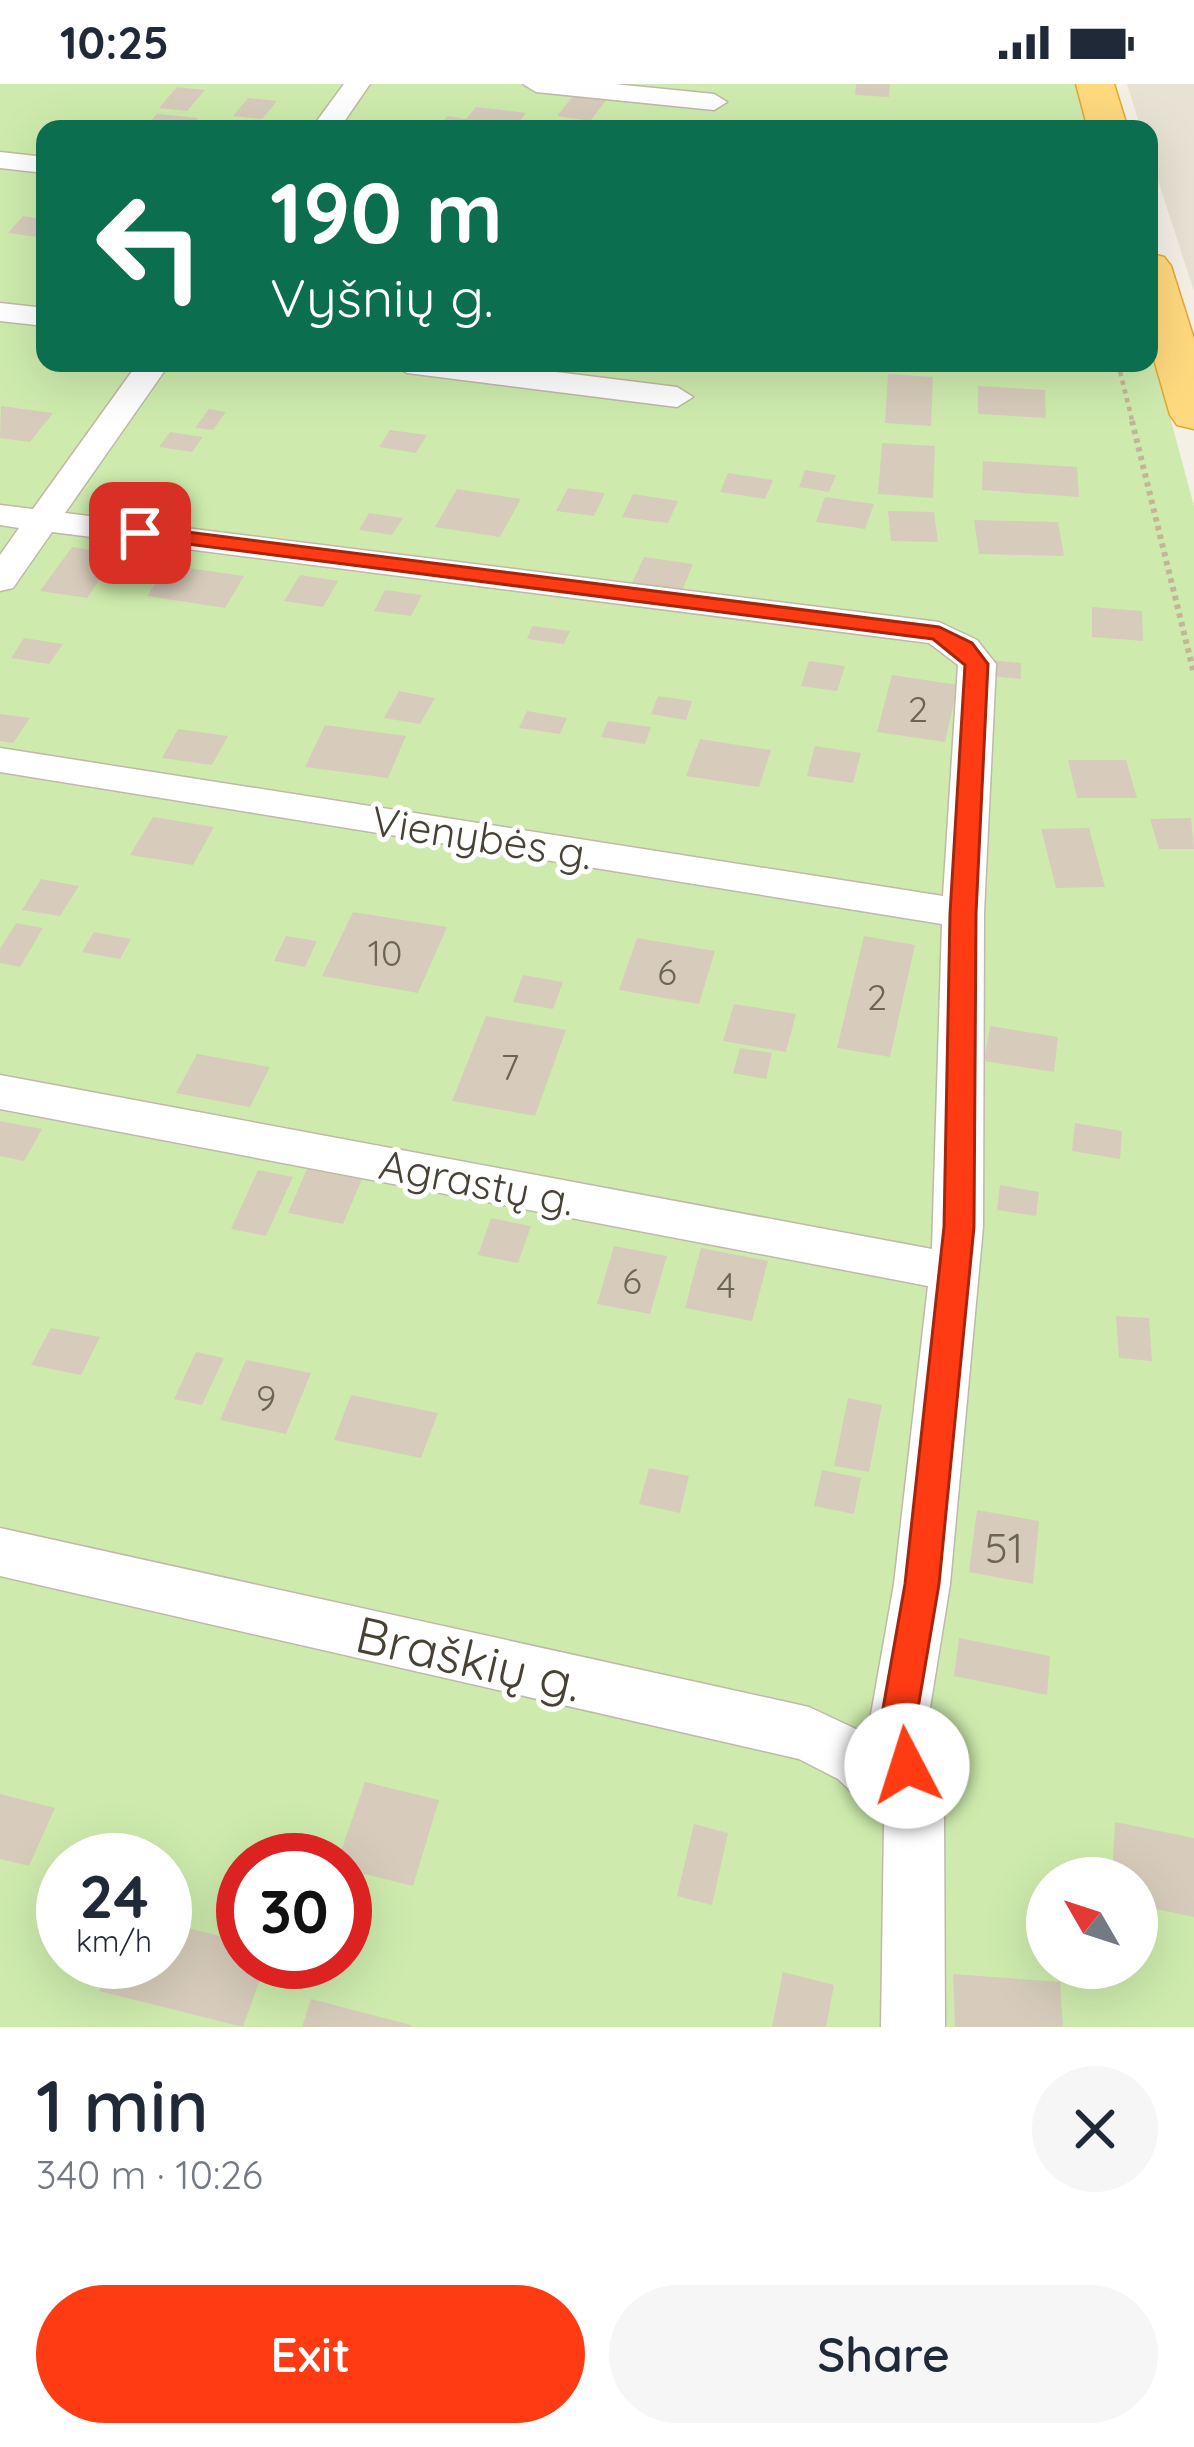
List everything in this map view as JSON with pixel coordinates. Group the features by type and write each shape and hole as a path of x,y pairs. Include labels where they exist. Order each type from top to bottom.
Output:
{"highway":[{"path":"1095,84 1105,120"},
{"path":"1158,296 1194,415"}],"street":[{"path":"331,120 357,84"},
{"path":"536,84 713,102"},
{"path":"0,160 36,164"},
{"path":"0,311 36,316"},
{"path":"0,580 148,372"},
{"path":"478,372 677,397"},
{"path":"0,514 939,633 964,648 977,664 963,914 959,1227 922,1584 899,1720 914,1812 913,2027"},
{"name":"Vienybės g.","path":"0,760 963,914"},
{"name":"Agrastų g.","path":"0,1092 954,1272"},
{"name":"Braškių g.","path":"0,1552 809,1734 859,1760 914,1812"}],"path":[{"path":"1120,372 1194,674"}],"shaded area":[{"path":"1127,84 1194,84 1194,291 1158,181 1158,120 1138,120"}],"green space":[{"path":"0,84 1078,84 1088,120 36,120 36,372 1158,372 1194,506 1194,2027 0,2027"}],"building":[{"path":"856,84 890,84 889,97 855,95"},
{"path":"177,87 205,90 187,111 159,108"},
{"path":"574,95 607,99 591,120 557,116"},
{"path":"248,98 277,101 262,119 233,116"},
{"path":"476,107 526,113 521,120 444,120 447,116 466,119"},
{"path":"157,114 198,118 196,120 151,120"},
{"path":"23,216 36,218 36,237 8,233"},
{"path":"888,374 933,377 931,426 885,423"},
{"path":"978,386 1045,390 1046,418 978,414"},
{"path":"1,406 53,413 30,442 0,438"},
{"path":"209,409 226,412 213,430 195,428"},
{"path":"390,430 427,435 416,453 379,447"},
{"path":"170,432 203,437 192,452 159,447"},
{"path":"882,443 935,446 933,498 878,494"},
{"path":"983,461 1077,467 1079,497 982,490"},
{"path":"805,470 836,475 829,492 799,487"},
{"path":"728,473 773,480 765,499 720,492"},
{"path":"568,488 605,493 594,516 556,511"},
{"path":"457,489 521,499 500,537 435,527"},
{"path":"633,494 678,501 668,523 622,517"},
{"path":"825,497 874,504 865,529 816,522"},
{"path":"888,511 934,512 938,542 891,541"},
{"path":"369,513 403,518 392,535 359,530"},
{"path":"974,520 1058,522 1064,556 979,554"},
{"path":"72,547 117,554 87,598 40,591"},
{"path":"644,557 693,564 682,591 632,583"},
{"path":"168,565 244,576 225,608 147,596"},
{"path":"300,575 338,581 323,607 284,601"},
{"path":"385,590 422,595 411,616 374,611"},
{"path":"1092,607 1142,611 1143,641 1092,637"},
{"path":"532,626 570,631 564,644 527,639"},
{"path":"24,638 63,644 49,664 11,658"},
{"path":"992,660 1021,663 1021,679 991,676"},
{"path":"809,661 845,666 837,691 801,686"},
{"path":"892,675 958,685 945,742 877,732"},
{"path":"399,691 435,698 420,724 384,718"},
{"path":"658,696 692,701 686,720 651,714"},
{"path":"527,711 567,718 560,734 519,728"},
{"path":"0,714 30,718 13,743 0,741"},
{"path":"608,721 651,727 645,744 601,737"},
{"path":"325,725 406,736 388,778 305,767"},
{"path":"178,729 228,736 212,765 162,758"},
{"path":"700,739 771,750 759,787 686,776"},
{"path":"815,746 861,753 853,783 807,776"},
{"path":"1068,760 1126,760 1137,798 1077,798"},
{"path":"153,817 214,827 193,865 130,855"},
{"path":"1191,818 1194,849 1159,849 1150,819"},
{"path":"1089,828 1105,887 1056,888 1041,829"},
{"path":"41,879 79,886 60,916 22,910"},
{"path":"353,912 447,927 418,993 322,976"},
{"path":"16,923 43,928 20,967 0,963 0,949"},
{"path":"94,932 131,939 120,959 82,952"},
{"path":"286,936 317,941 305,967 274,961"},
{"path":"864,936 915,945 890,1057 837,1048"},
{"path":"637,938 715,951 699,1004 619,990"},
{"path":"523,975 563,982 553,1009 513,1002"},
{"path":"734,1004 796,1014 786,1052 723,1041"},
{"path":"486,1016 566,1030 535,1116 452,1101"},
{"path":"990,1026 1058,1037 1054,1072 984,1061"},
{"path":"740,1048 772,1053 766,1079 733,1073"},
{"path":"197,1054 270,1067 250,1107 176,1093"},
{"path":"0,1121 42,1129 24,1161 0,1156"},
{"path":"1075,1123 1122,1131 1120,1159 1072,1151"},
{"path":"307,1169 362,1179 343,1224 288,1213"},
{"path":"258,1170 293,1177 266,1236 231,1229"},
{"path":"1000,1185 1039,1192 1036,1216 997,1210"},
{"path":"491,1218 531,1226 518,1263 478,1255"},
{"path":"614,1246 667,1256 650,1314 597,1304"},
{"path":"701,1248 768,1261 752,1321 685,1308"},
{"path":"1116,1316 1149,1318 1152,1361 1119,1358"},
{"path":"51,1328 100,1337 81,1375 31,1365"},
{"path":"196,1352 224,1358 202,1405 174,1399"},
{"path":"246,1360 311,1373 286,1434 220,1420"},
{"path":"351,1395 438,1413 421,1458 334,1440"},
{"path":"848,1398 882,1405 869,1472 834,1466"},
{"path":"649,1468 689,1476 680,1513 639,1504"},
{"path":"822,1470 861,1478 854,1514 814,1506"},
{"path":"977,1510 1039,1521 1033,1584 969,1572"},
{"path":"959,1638 1050,1656 1047,1695 954,1676"},
{"path":"365,1782 439,1800 413,1886 372,1876 372,1833 347,1833"},
{"path":"0,1794 55,1808 44,1833 36,1833 36,1850 29,1866 0,1859"},
{"path":"1115,1822 1194,1838 1194,1917 1158,1909 1158,1857 1113,1857"},
{"path":"694,1824 728,1833 712,1905 677,1896"},
{"path":"192,1929 216,1935 216,1989 256,1989 243,2027 99,1991 192,1989"},
{"path":"783,1972 834,1985 826,2027 772,2027"},
{"path":"953,1974 1026,1979 1026,1989 1060,1989 1063,2027 955,2027"},
{"path":"311,1999 411,2025 411,2027 302,2027"}],"route":[{"path":"140,533 939,633 964,648 977,664 963,914 959,1227 922,1584 899,1720 907,1766"}]}
